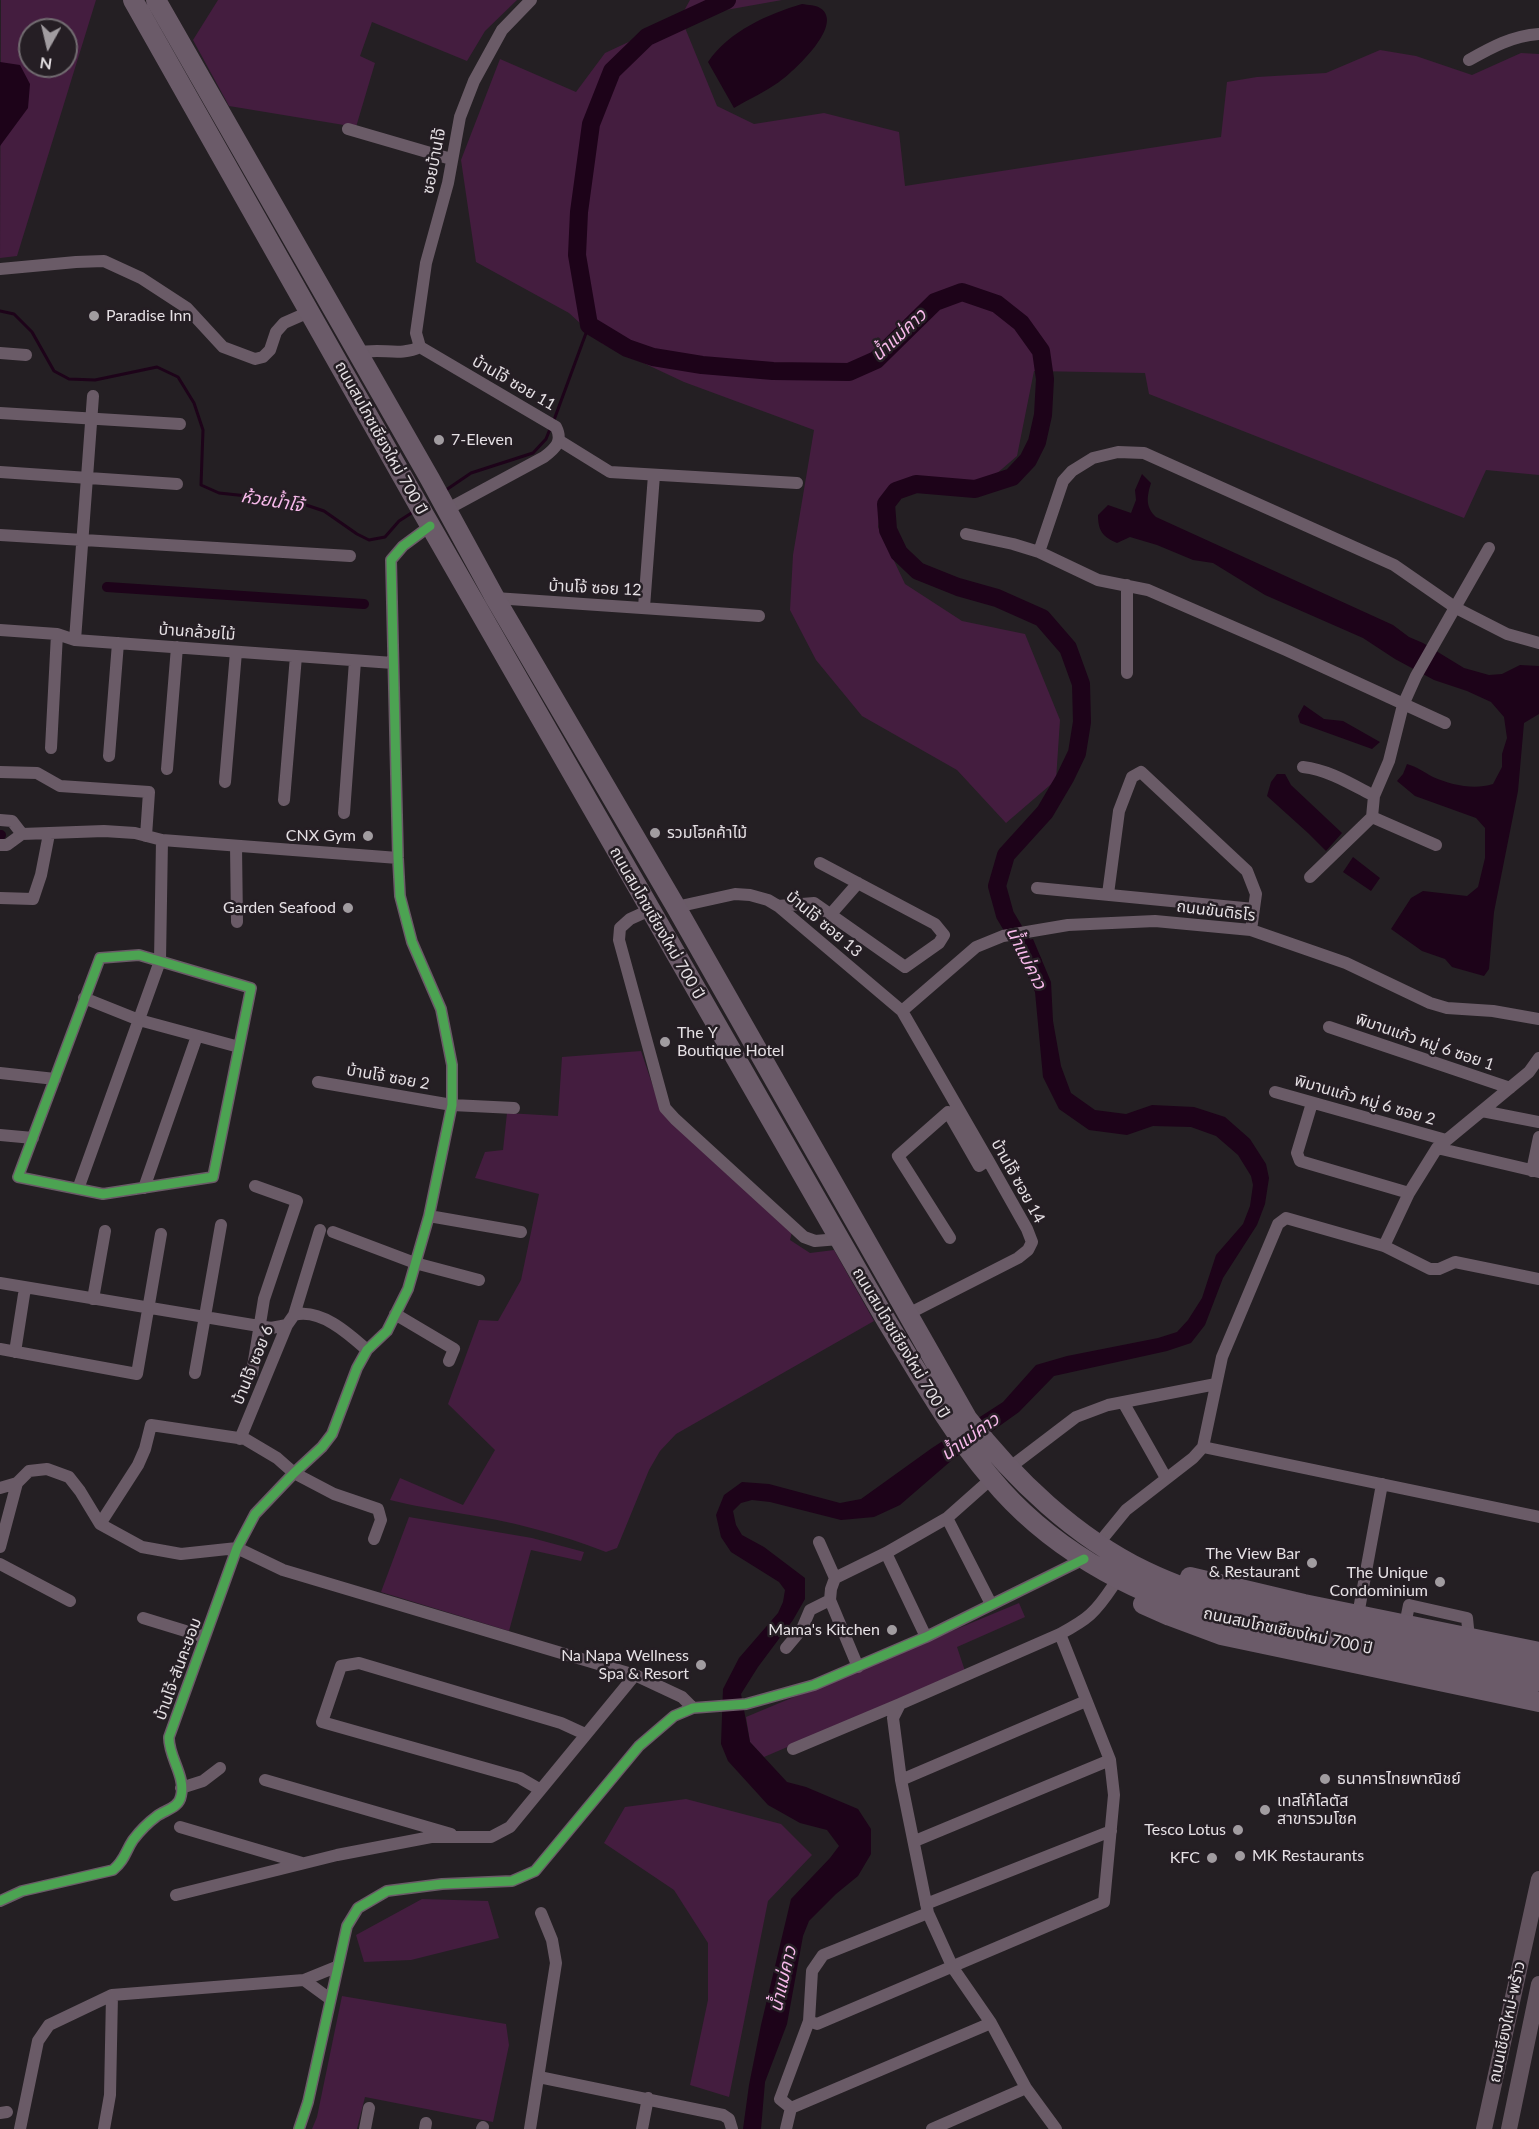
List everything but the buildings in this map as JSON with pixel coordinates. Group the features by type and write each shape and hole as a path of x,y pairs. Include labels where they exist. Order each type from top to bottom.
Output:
{"main road":[{"name":"ถนนสมโภชเชียงใหม่ 700 ปี","path":"133,0 839,1239 886,1320 980,1449 991,1479 1033,1521 1084,1559 1158,1597 1236,1622 1537,1677"},
{"name":"ถนนสมโภชเชียงใหม่ 700 ปี","path":"156,0 430,479 495,598 676,908 908,1314 960,1423"},
{"name":"ถนนสมโภชเชียงใหม่ 700 ปี","path":"980,1449 1008,1468 1060,1514 1104,1546 1145,1571 1173,1583 1248,1608 1537,1677"},
{"path":"1104,1546 1212,1583 1469,1638 1537,1677"},
{"path":"1084,1559 1113,1586 1145,1605 1221,1635 1537,1677"},
{"name":"ถนนเชียงใหม่-พร้าว","path":"1484,2129 1539,1879"},
{"name":"ถนนเชียงใหม่-พร้าว","path":"1509,2129 1539,1984"}],"street":[{"name":"ซอยบ้านโจ้","path":"420,347 416,333 426,263 448,183 460,117 474,81 502,30 531,0"},
{"path":"1469,60 1497,44 1524,35 1539,34"},
{"path":"348,129 451,159"},
{"path":"0,269 104,261 141,278 187,308 223,347 255,359 263,357 270,350 276,333 284,323 309,312"},
{"path":"358,353 371,349 409,352 420,347"},
{"name":"บ้านโจ้ ซอย 11","path":"420,347 551,424 560,434 560,441"},
{"path":"0,353 27,355"},
{"path":"75,640 93,396"},
{"path":"0,413 180,424"},
{"path":"445,506 544,457 556,449 560,441 610,472 797,483"},
{"path":"1039,552 1062,481 1072,471 1093,458 1118,452 1143,453 1394,565 1455,608 1507,634 1539,644"},
{"path":"0,472 177,484"},
{"path":"644,607 654,475"},
{"name":"บ้านโจ้-สันคะยอม","path":"181,1788 181,1781 169,1747 169,1737 237,1548 255,1514 322,1447 332,1434 357,1368 367,1350 387,1331 408,1289 429,1216 453,1105 452,1065 441,1009 412,942 400,896 398,858 391,560 427,519"},
{"path":"966,534 1039,552 1098,580 1148,590 1445,723"},
{"path":"0,535 350,556"},
{"path":"1310,877 1372,817 1374,796 1389,761 1403,705 1433,644 1489,548"},
{"path":"1127,585 1127,673"},
{"name":"บ้านโจ้ ซอย 12","path":"495,598 759,616"},
{"name":"บ้านกล้วยไม้","path":"0,630 57,634 75,640 393,663"},
{"path":"51,748 57,634"},
{"path":"109,756 118,643"},
{"path":"167,770 177,647"},
{"path":"225,782 236,652"},
{"path":"284,800 296,656"},
{"path":"344,813 355,661"},
{"path":"1303,768 1326,772 1374,796"},
{"path":"0,772 37,773 60,786 149,792 146,836"},
{"path":"1108,894 1119,811 1131,777 1141,772 1247,871 1256,894 1251,930"},
{"path":"1372,817 1404,833 1436,845"},
{"path":"0,820 12,821 22,834"},
{"path":"0,845 7,845 22,834 104,831 135,833 162,840 398,858"},
{"path":"0,898 33,899 41,875 49,834"},
{"path":"78,1189 160,961 162,840"},
{"path":"236,846 237,922"},
{"path":"778,906 814,903 905,967 939,943 944,935 935,924 820,863"},
{"path":"830,915 858,883"},
{"path":"1037,888 1254,909"},
{"name":"บ้านโจ้ ซอย 13","path":"676,908 735,894 750,895 778,906 902,1011"},
{"path":"650,910 630,919 620,928 619,940 665,1108 804,1237 815,1241 839,1239"},
{"name":"ถนนขันติธโร","path":"902,1011 976,947 1003,936 1068,925 1155,921 1251,930 1346,963 1447,1008 1493,1011 1539,1019"},
{"path":"139,955 251,988 213,1177 103,1194 18,1177 84,998 99,958 139,955"},
{"path":"84,998 139,1020 239,1047"},
{"name":"บ้านโจ้ ซอย 14","path":"902,1011 1027,1229 1032,1242 1028,1250 1018,1258 908,1314"},
{"name":"พิมานแก้ว หมู่ 6 ซอย 1","path":"1329,1027 1510,1088"},
{"path":"144,1188 197,1036"},
{"path":"1384,1246 1409,1193 1441,1144 1529,1072 1539,1058"},
{"path":"0,1073 55,1078"},
{"name":"บ้านโจ้ ซอย 2","path":"318,1082 453,1105 514,1108"},
{"name":"พิมานแก้ว หมู่ 6 ซอย 2","path":"1275,1092 1535,1172"},
{"path":"1312,1103 1297,1153 1300,1161 1409,1193"},
{"path":"1482,1110 1539,1122"},
{"path":"950,1238 898,1156 948,1112 979,1166 988,1160"},
{"path":"0,1135 33,1138"},
{"path":"1535,1172 1539,1137"},
{"path":"252,1373 264,1299 297,1201 255,1186"},
{"path":"429,1216 521,1232"},
{"path":"1104,1546 1126,1510 1193,1458 1203,1447 1216,1384 1228,1341 1278,1224 1286,1218 1384,1246 1430,1269 1439,1269 1455,1262 1539,1279"},
{"path":"195,1373 221,1225"},
{"path":"0,1283 271,1328 291,1320 320,1230"},
{"path":"93,1299 105,1231"},
{"path":"333,1232 415,1263 479,1280"},
{"path":"0,1349 137,1374 161,1234"},
{"path":"15,1352 25,1288"},
{"name":"บ้านโจ้ ซอย 6","path":"240,1439 291,1320 304,1312 329,1322 367,1350"},
{"path":"395,1314 454,1349 449,1361"},
{"path":"1008,1468 1076,1417 1108,1405 1216,1384"},
{"path":"1123,1402 1166,1478"},
{"path":"100,1524 138,1465 151,1425 240,1439 256,1444 294,1473 334,1494 378,1509 381,1520 374,1539"},
{"path":"1203,1447 1539,1517"},
{"path":"0,1547 17,1484 29,1471 46,1469 69,1478 80,1491 100,1524 142,1547 181,1554 237,1548 283,1570 635,1675 682,1697 698,1708"},
{"path":"858,1667 830,1600 835,1578 886,1553 947,1518 991,1479"},
{"path":"0,1488 17,1484"},
{"path":"1358,1614 1382,1484"},
{"path":"947,1518 991,1604"},
{"path":"819,1542 835,1578"},
{"path":"886,1553 926,1637"},
{"path":"298,2129 308,2102 346,1926 358,1908 387,1891 442,1884 512,1881 535,1871 639,1746 674,1716 698,1708 746,1704 814,1685 926,1637 1084,1559"},
{"path":"0,1564 70,1601"},
{"path":"793,1749 1060,1634 1085,1621 1098,1608 1113,1586"},
{"path":"786,1648 802,1629 810,1610 830,1600"},
{"path":"143,1618 205,1637"},
{"path":"809,2021 818,2024 1104,1902 1114,1795 1110,1760 1060,1634"},
{"path":"539,1789 520,1778 322,1722 341,1666 359,1663 561,1723 585,1734"},
{"path":"176,1895 337,1855 431,1838 491,1837 510,1827 635,1675"},
{"path":"902,1780 1086,1701"},
{"path":"900,1704 893,1718 902,1780 927,1908 953,1968 991,2023 1026,2088 1056,2129"},
{"path":"915,1841 1110,1760"},
{"path":"0,1901 22,1891 113,1870 122,1862 134,1839 156,1816 177,1804 182,1795 181,1788 203,1781 220,1768"},
{"path":"265,1780 466,1838"},
{"path":"180,1827 303,1864"},
{"path":"791,2108 780,2099 809,2021 812,1971 823,1956 927,1908 1111,1831"},
{"path":"531,2129 556,1963 552,1940 541,1913"},
{"path":"20,2129 38,2040 49,2025 112,1995 304,1980 336,1967"},
{"path":"304,1980 330,1999"},
{"path":"104,2129 110,2095 112,1995"},
{"path":"791,2108 991,2023"},
{"path":"539,2078 648,2098 723,2115 729,2119 732,2129"},
{"path":"932,2129 1026,2088"},
{"path":"642,2129 648,2098"},
{"path":"365,2129 369,2108"},
{"path":"786,2129 791,2108"}],"shaded area":[{"path":"1,0 96,0 78,58 78,18 18,18 18,78 72,78 17,256 0,258"},
{"path":"218,0 517,0 485,31 467,61 372,22 360,56 375,63 356,127 229,106 193,40"},
{"path":"690,0 782,0 681,18 717,106 754,124 824,113 899,132 905,186 1221,137 1227,82 1257,77 1326,73 1380,50 1416,56 1472,75 1521,53 1539,54 1539,475 1486,470 1464,518 1149,394 1145,373 1034,371 1017,456 988,481 961,483 913,478 883,494 878,527 905,584 962,621 1025,634 1060,720 1056,780 1006,823 957,770 862,716 816,660 790,610 793,555 814,430 684,382 603,344 569,313 476,262 461,160 500,59 576,92 605,53 680,18"},
{"path":"641,1051 661,1110 792,1232 790,1240 810,1253 834,1250 874,1321 676,1434 660,1451 649,1470 617,1548 606,1552 552,1533 515,1524 390,1500 400,1478 463,1505 495,1450 448,1404 479,1320 498,1321 521,1280 539,1194 475,1178 485,1152 503,1150 507,1113 558,1116 562,1057"},
{"path":"409,1517 532,1538 584,1552 581,1561 531,1550 509,1631 381,1592"},
{"path":"1019,1603 1025,1617 957,1647 965,1671 764,1757 750,1742 746,1717"},
{"path":"686,1799 781,1824 812,1855 768,1901 729,2097 690,2085 708,2000 708,1943 674,1890 604,1843 625,1807"},
{"path":"422,1899 488,1901 499,1938 411,1960 364,1962 356,1935"},
{"path":"342,1996 506,2024 509,2045 493,2122 365,2097 357,2129 312,2129 317,2117"}],"water":[{"path":"802,4 818,7 826,15 826,25 822,36 805,59 786,77 734,108 708,62 727,41 750,25"},
{"path":"0,62 18,65 18,78 27,78 30,84 28,108 0,146"},
{"path":"1142,474 1151,483 1148,501 1156,517 1393,625 1409,637 1464,668 1489,675 1502,674 1520,665 1539,666 1539,714 1524,723 1518,791 1494,912 1489,969 1484,976 1452,967 1445,959 1422,951 1391,929 1411,898 1423,891 1467,896 1478,887 1485,858 1485,828 1476,818 1415,796 1397,781 1407,764 1433,777 1455,784 1478,787 1493,784 1502,767 1502,754 1507,738 1504,717 1491,702 1434,680 1363,638 1265,595 1213,563 1193,560 1130,537 1117,543 1108,538 1100,529 1098,515 1108,505 1131,513 1136,500 1135,490"},
{"path":"1304,705 1324,719 1343,721 1380,742 1372,749 1300,723 1298,716"},
{"path":"1277,774 1285,774 1291,785 1342,833 1326,851 1267,796 1271,782"},
{"path":"1353,857 1380,878 1371,891 1343,872"},
{"path":"1033,939 1051,982 1053,1021 1061,1066 1071,1093 1095,1110 1126,1114 1152,1105 1194,1107 1225,1117 1250,1139 1266,1164 1269,1178 1265,1204 1257,1225 1223,1278 1205,1325 1191,1343 1167,1351 1054,1376 1019,1412 952,1460 900,1505 874,1517 841,1520 770,1502 752,1500 741,1503 733,1511 736,1525 742,1535 764,1547 805,1578 805,1599 741,1694 750,1742 787,1782 806,1787 858,1809 871,1829 871,1854 858,1876 809,1921 803,1936 787,2024 765,2082 761,2129 743,2129 761,2025 791,1899 839,1846 827,1830 800,1823 768,1805 728,1761 721,1744 723,1689 739,1658 778,1613 785,1590 779,1582 731,1552 721,1537 716,1515 724,1495 742,1482 769,1484 840,1503 861,1499 932,1448 1003,1402 1036,1365 1177,1332 1202,1298 1216,1255 1243,1224 1250,1206 1253,1185 1251,1176 1238,1155 1216,1136 1191,1127 1153,1126 1127,1135 1089,1130 1059,1109 1043,1077 1035,992 1013,944"}],"waterway":[{"name":"น้ำแม่คาว","path":"727,0 647,37 612,71 591,124 579,212 577,255 589,325 627,348 653,357 702,365 773,371 849,372 876,360 935,302 962,292 997,304 1021,323 1041,351 1045,379 1043,415 1037,442 1028,460 1012,477 975,489 916,484 896,491 886,504 888,530 899,553 918,571 958,587 997,598 1042,618 1068,648 1081,684 1082,722 1077,753 1045,812 1006,855 997,886 1005,915 1033,962"},
{"name":"ห้วยน้ำโจ้","path":"0,311 14,314 32,332 54,371 69,379 95,380 157,367 178,377 194,403 203,430 201,485 219,493 294,501 324,511 369,540 385,537 399,521 413,512"},
{"name":"ห้วยน้ำโจ้","path":"554,420 589,325"},
{"name":"ห้วยน้ำโจ้","path":"446,490 471,473 533,453 546,439 550,429"},
{"path":"107,587 364,604"}],"cycle path":[{"path":"0,1901 22,1891 113,1870 141,1830 154,1818 178,1803 182,1789 181,1781 169,1744 169,1737 237,1548 255,1514 322,1447 332,1434 357,1368 367,1350 387,1331 408,1289 429,1216 452,1105 452,1065 441,1009 412,942 400,896 398,858 391,560 403,546 430,526"},
{"path":"139,955 251,988 213,1177 103,1194 18,1177 100,958 139,955"},
{"path":"299,2129 308,2102 347,1926 358,1908 387,1891 442,1884 512,1881 535,1871 639,1746 674,1716 693,1708 746,1704 814,1685 926,1637 1084,1559"}],"place":[{"name":"Paradise Inn","path":"94,316"},
{"name":"7-Eleven","path":"439,440"},
{"name":"รวมโฮคค้าไม้","path":"655,833"},
{"name":"CNX Gym","path":"368,836"},
{"name":"Garden Seafood","path":"348,908"},
{"name":"The Y Boutique Hotel","path":"665,1042"},
{"name":"The View Bar & Restaurant","path":"1312,1563"},
{"name":"The Unique Condominium","path":"1440,1582"},
{"name":"Mama's Kitchen","path":"892,1630"},
{"name":"Na Napa Wellness Spa & Resort","path":"701,1665"},
{"name":"ธนาคารไทยพาณิชย์","path":"1325,1779"},
{"name":"เทสโก้โลตัส สาขารวมโชค","path":"1265,1810"},
{"name":"Tesco Lotus","path":"1238,1830"},
{"name":"MK Restaurants","path":"1240,1856"},
{"name":"KFC","path":"1212,1858"}]}
